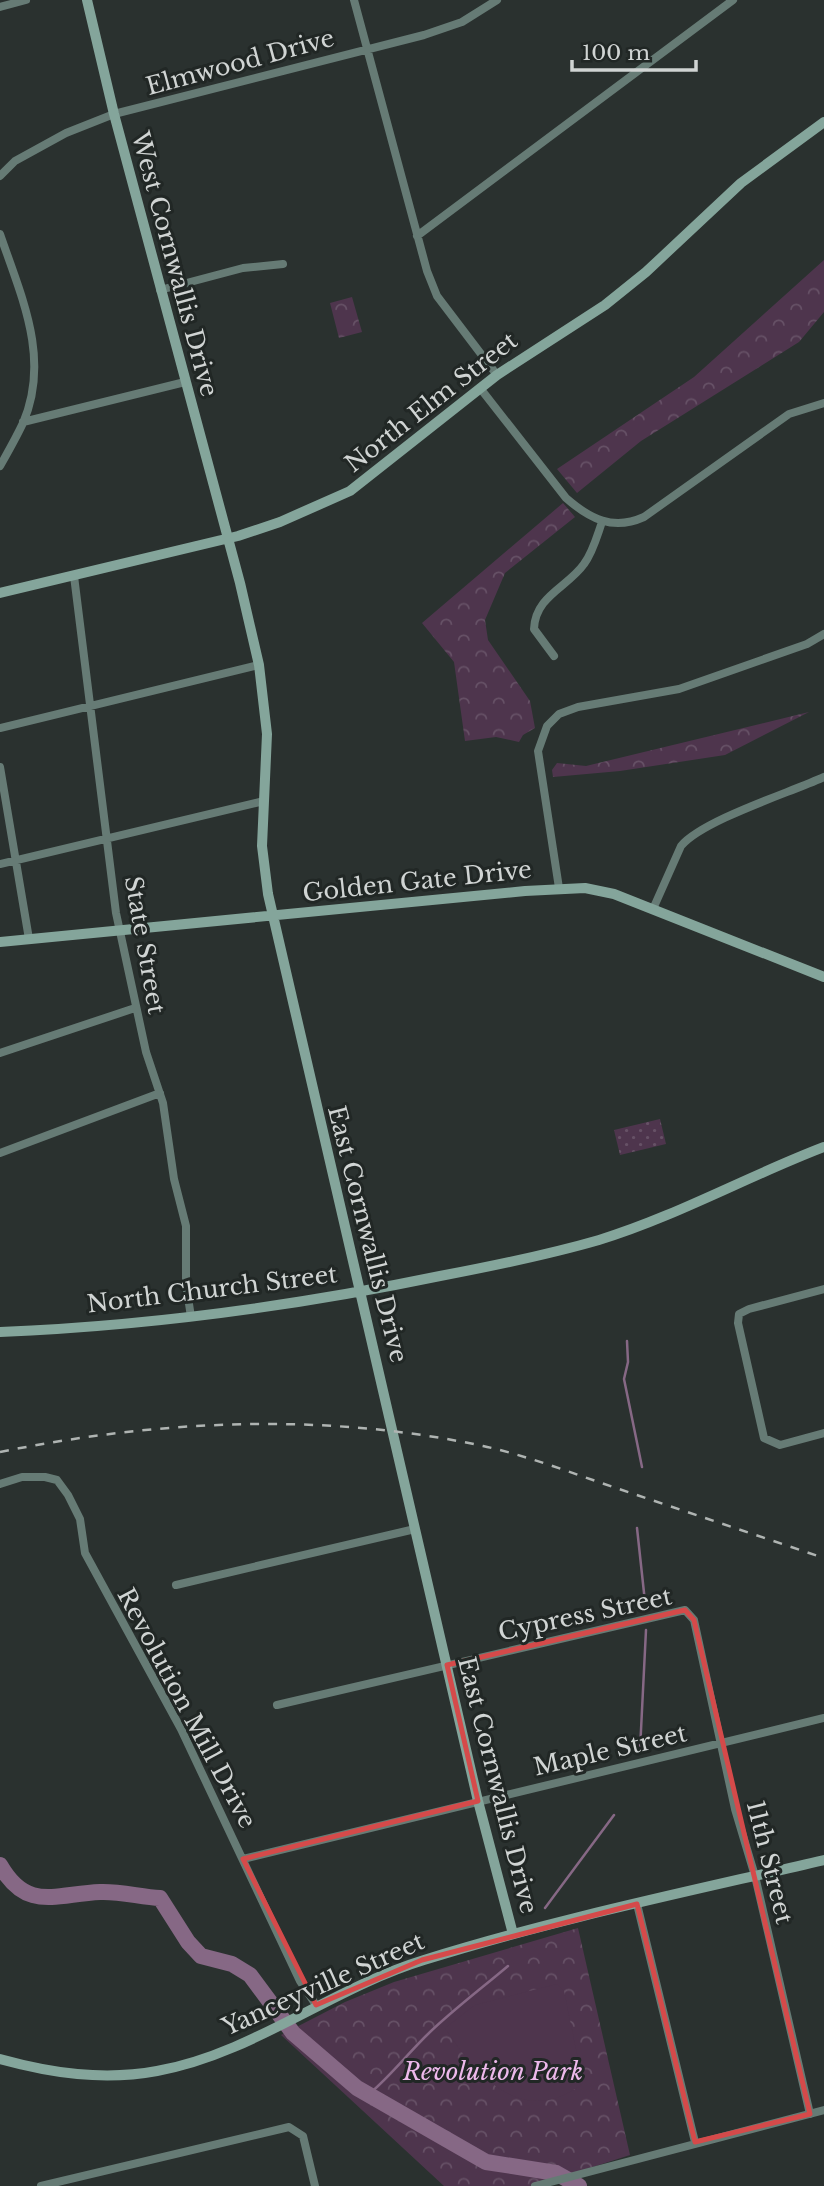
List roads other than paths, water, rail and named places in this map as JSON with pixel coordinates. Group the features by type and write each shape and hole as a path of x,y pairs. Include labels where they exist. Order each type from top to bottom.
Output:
{"main road":[{"name":"West Cornwallis Drive","path":"87,0 160,290 228,538"},
{"name":"North Elm Street","path":"0,593 228,538 280,522 350,491 497,375 606,305 646,272 741,183 824,122"},
{"name":"East Cornwallis Drive","path":"228,538 259,665 267,734 262,846 272,917 478,1801 513,1934"},
{"name":"Golden Gate Drive","path":"0,942 559,888 601,890 824,977"},
{"name":"North Church Street","path":"0,1332 191,1317 361,1292 496,1265 598,1240 673,1214 779,1164 824,1147"},
{"name":"Yanceyville Street","path":"0,2059 69,2074 138,2074 180,2066 263,2032 403,1967 513,1934 824,1860"}],"street":[{"path":"0,7 26,0"},
{"path":"354,0 417,236 437,296 497,375"},
{"name":"Elmwood Drive","path":"0,176 15,161 56,139 114,114 462,22 497,0"},
{"path":"417,236 733,0"},
{"path":"0,234 31,327 36,354 35,381 23,422 0,466"},
{"path":"160,290 243,268 283,264"},
{"path":"23,422 185,382"},
{"path":"480,388 566,498 581,511 602,522 625,523 644,517 789,414 824,403"},
{"path":"554,656 534,629 537,612 584,565 602,522"},
{"name":"State Street","path":"74,576 119,929 135,1008 160,1093 174,1179 187,1232 186,1284 191,1317"},
{"path":"559,888 538,751 547,726 559,714 567,710 689,687 807,644 824,634"},
{"path":"0,728 259,665"},
{"path":"0,767 29,939"},
{"path":"653,909 687,838 706,827 824,777"},
{"path":"0,864 264,801"},
{"path":"0,1053 135,1008"},
{"path":"0,1153 160,1093"},
{"path":"824,1289 749,1309 739,1314 738,1323 764,1438 780,1445 824,1433"},
{"name":"Revolution Mill Drive","path":"0,1484 22,1477 45,1476 57,1480 68,1495 80,1519 85,1553 181,1729 311,2008"},
{"path":"176,1585 415,1529"},
{"name":"Cypress Street","path":"277,1705 672,1611 685,1610 694,1620"},
{"name":"11th Street","path":"694,1620 735,1809 755,1876 810,2114"},
{"name":"Maple Street","path":"243,1859 824,1718"},
{"path":"637,1904 695,2142"},
{"path":"535,2186 824,2110"},
{"path":"41,2186 61,2184 289,2127 303,2136 315,2186"}],"waterway":[{"path":"627,1341 628,1362 624,1379 642,1467"},
{"path":"637,1528 645,1602"},
{"path":"640,1750 646,1630"},
{"path":"545,1908 614,1815"},
{"path":"0,1865 10,1880 32,1895 56,1897 107,1892 160,1898 188,1942 201,1956 232,1964 250,1975 293,2033 357,2088 486,2162 556,2173 579,2186"},
{"path":"368,2095 439,2024 508,1966"}],"railway":[{"path":"0,1452 120,1433 241,1424 362,1428 423,1435 483,1446 534,1460 824,1558"}],"park label":[{"name":"Revolution Park","path":"493,2071"}]}
